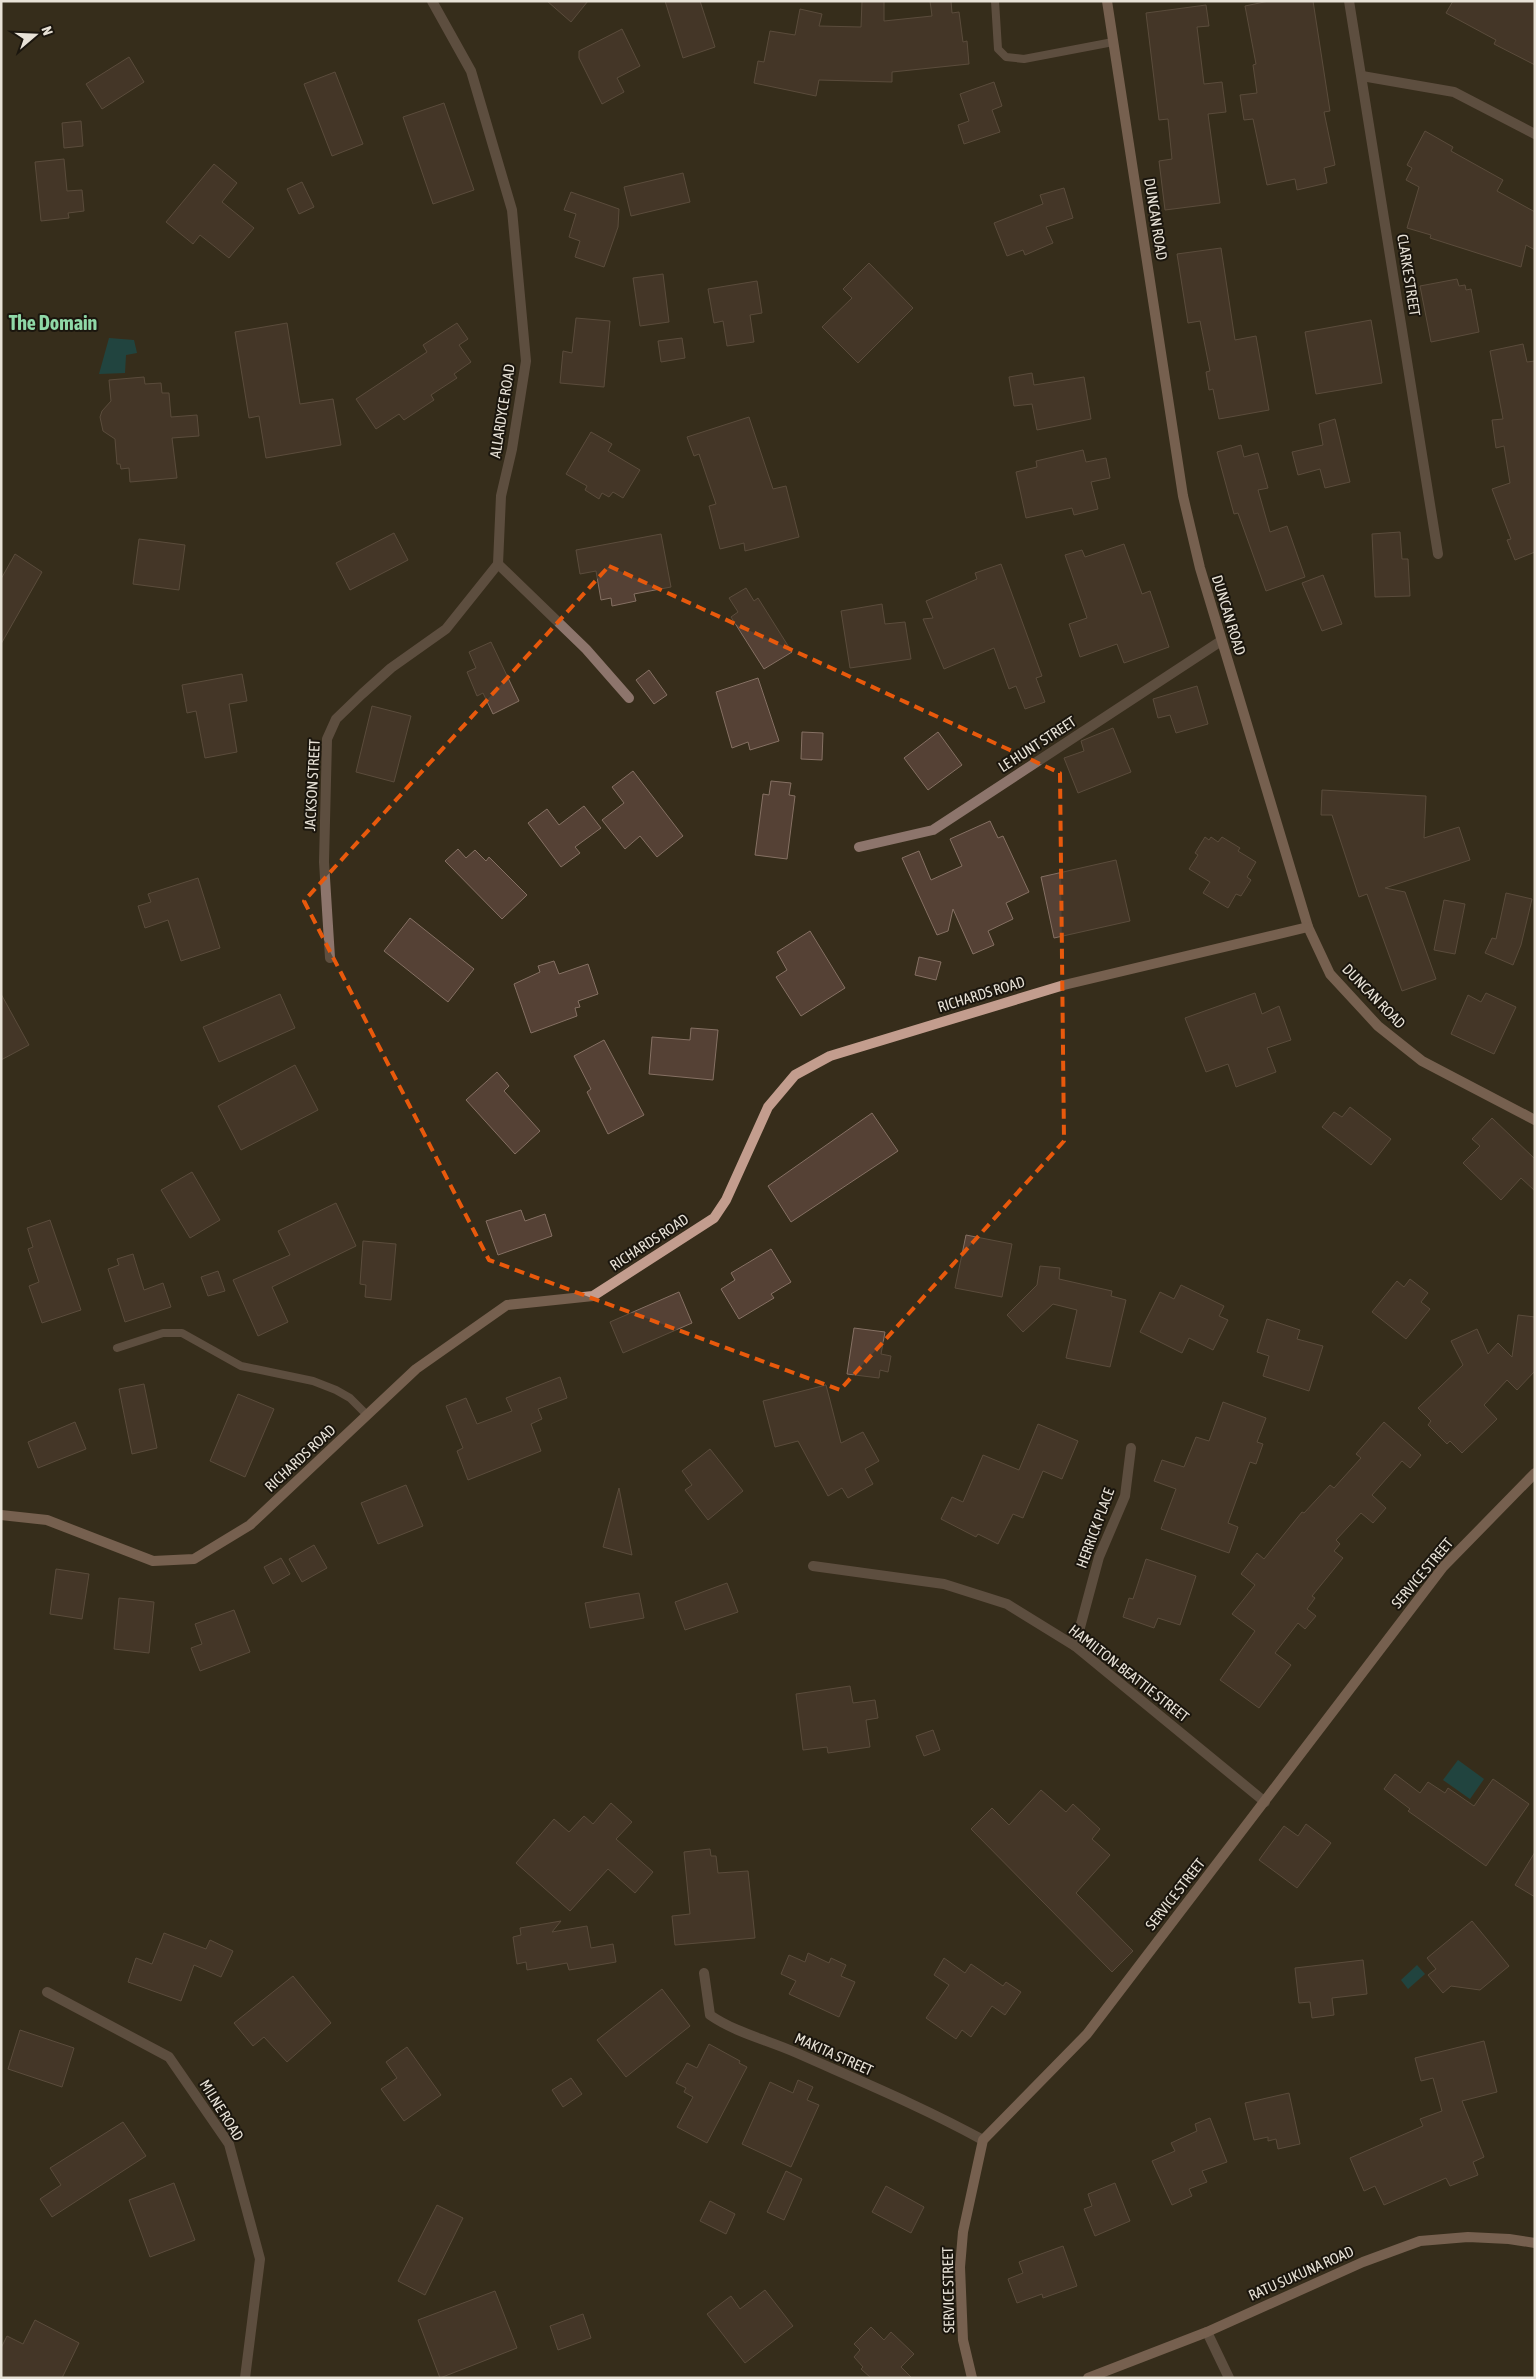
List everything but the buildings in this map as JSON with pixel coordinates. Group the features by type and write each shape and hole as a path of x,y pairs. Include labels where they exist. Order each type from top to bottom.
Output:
{"main road":[{"name":"DUNCAN ROAD","path":"1107,1 1184,496 1200,568 1221,641 1308,927 1330,974 1378,1026 1422,1061 1535,1120"},
{"name":"RICHARDS ROAD","path":"1,1515 47,1520 153,1561 194,1559 250,1525 416,1369 507,1305 592,1296 714,1218 726,1200 768,1107 794,1075 830,1056 1064,985 1308,927"},
{"name":"SERVICE STREET","path":"972,2378 963,2340 960,2267 963,2232 983,2140 1087,2034 1443,1568 1535,1473"},
{"name":"RATU SUKUNA ROAD","path":"1088,2378 1207,2332 1363,2262 1420,2241 1468,2237 1509,2239 1535,2243"}],"street":[{"name":"ALLARDYCE ROAD","path":"432,1 471,71 512,210 526,361 512,449 501,496 498,564"},
{"name":"CLARKE STREET","path":"1349,1 1438,554"},
{"path":"1362,76 1454,92 1535,134"},
{"path":"498,564 586,649 629,698"},
{"name":"JACKSON STREET","path":"330,958 324,862 327,739 336,720 362,694 391,668 446,629 498,564"},
{"name":"LE HUNT STREET","path":"859,847 933,830 1221,641"},
{"name":"HERRICK PLACE","path":"1075,1646 1099,1557 1125,1496 1131,1448"},
{"name":"HAMILTON-BEATTIE STREET","path":"813,1566 944,1584 1007,1604 1075,1646 1265,1802"},
{"name":"MAKITA STREET","path":"704,1974 710,2015 726,2026 780,2046 928,2110 983,2140"},
{"name":"MILNE ROAD","path":"47,1992 169,2057 229,2144 260,2259 245,2378"},
{"path":"1207,2332 1229,2378"}],"lane":[{"path":"995,1 998,49 1006,58 1024,59 1113,42"},
{"path":"117,1348 163,1333 182,1333 191,1336 241,1366 313,1381 336,1390 350,1398 366,1415"}],"highlighted area":[{"path":"609,566 1060,773 1064,1141 840,1390 489,1260 304,901"}],"water":[{"path":"109,338 134,340 137,353 126,355 125,373 99,374"},
{"path":"1458,1760 1484,1779 1470,1799 1443,1780"},
{"path":"1417,1965 1425,1974 1408,1989 1401,1980"}],"district":[{"name":"The Domain","path":"53,322"}]}
